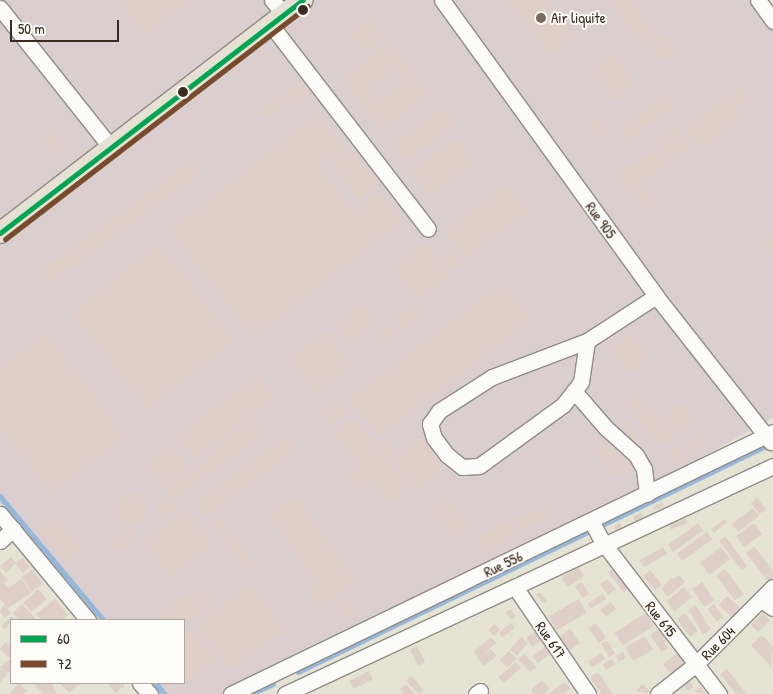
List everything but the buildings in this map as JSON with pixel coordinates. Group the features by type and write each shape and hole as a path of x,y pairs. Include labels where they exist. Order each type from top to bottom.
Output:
{"main road":[{"path":"0,233 112,149 275,13 302,0"}],"street":[{"name":"Rue 905","path":"442,0 656,296 770,438"},
{"path":"758,0 773,21"},
{"path":"0,8 112,149"},
{"path":"275,13 428,229"},
{"path":"587,341 581,382 564,405 479,466 462,467 447,455 434,438 430,424 439,411 454,401 492,377 587,341 656,296"},
{"path":"574,391 636,455 644,469 647,494"},
{"name":"Rue 556","path":"231,694 596,531 647,494 770,438"},
{"path":"282,670 288,692 311,689 514,587 596,531 773,466"},
{"path":"0,514 87,619"},
{"path":"0,541 13,529"},
{"name":"Rue 615","path":"596,531 719,694"},
{"name":"Rue 617","path":"514,587 588,694"},
{"name":"Rue 604","path":"658,694 767,604 773,587"}],"shaded area":[{"path":"0,0 758,0 773,19 773,418 627,499 225,694 157,694 149,684 185,684 185,619 94,619 0,507"}],"waterway":[{"path":"298,672 770,444"},
{"path":"0,496 103,619"},
{"path":"157,684 165,694"},
{"path":"251,694 273,684"}],"transit line":[{"name":"60","path":"0,233 303,0"},
{"name":"72","path":"5,239 308,6"}],"place":[{"name":"Air liquite","path":"541,18"}]}
